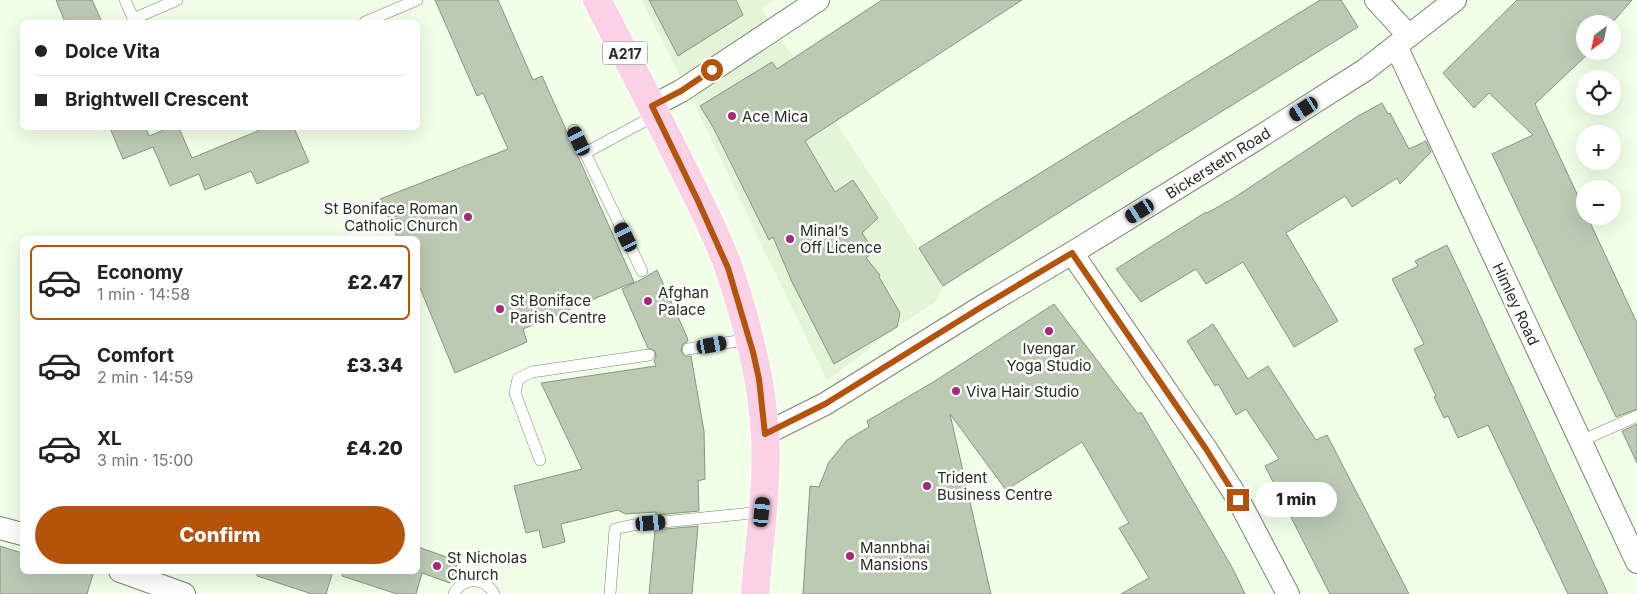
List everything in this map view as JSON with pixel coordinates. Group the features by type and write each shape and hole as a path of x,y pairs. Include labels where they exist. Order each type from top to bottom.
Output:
{"main road":[{"name":"A217","path":"597,0 654,110 698,201 728,268 750,339 759,379 765,434 766,476 754,594"}],"street":[{"path":"654,110 818,0"},
{"name":"Himley Road","path":"1376,0 1402,41 1637,562"},
{"name":"Bickersteth Road","path":"765,434 825,404 1349,81 1455,0"},
{"path":"1072,253 1238,500 1288,594"},
{"path":"0,528 20,533"},
{"path":"128,574 184,594"}],"lane":[{"path":"125,0 134,20"},
{"path":"136,20 177,0"},
{"path":"370,20 417,0"},
{"path":"585,153 654,110"},
{"path":"574,130 642,271"},
{"path":"688,349 750,339"},
{"path":"540,460 516,393 518,379 532,372 649,355"},
{"path":"1581,441 1637,416"},
{"path":"610,594 615,529 633,525 762,512"},
{"path":"454,594 459,586 472,580 485,583 494,594"}],"shaded area":[{"path":"641,0 774,0 762,9 943,286 937,301 897,327 827,381 689,93"}],"building":[{"path":"56,0 92,0 101,20 64,20"},
{"path":"435,0 498,0 533,80 542,76 634,282 523,329 527,342 455,373 420,288 420,236 397,236 380,199 508,149 483,93 477,96"},
{"path":"649,0 736,0 743,15 678,56"},
{"path":"882,0 1022,0 805,141 835,192 853,180 878,218 862,233 874,251 866,258 880,275 879,277 900,313 897,327 834,364 792,282 773,237 769,240 713,127 700,106 772,62 777,69"},
{"path":"1320,0 1341,0 1358,27 943,286 919,248"},
{"path":"1517,0 1632,0 1619,15 1576,15 1576,60 1581,60 1535,104 1576,192 1576,225 1591,225 1637,323 1637,409 1616,417 1492,154 1533,135 1489,93 1474,108 1443,73"},
{"path":"1382,103 1388,114 1390,113 1409,149 1426,141 1431,152 1400,184 1397,178 1352,207 1345,196 1286,233 1338,321 1294,347 1243,262 1206,284 1196,269 1141,302 1116,269 1206,212 1232,199 1358,116"},
{"path":"111,130 147,130 149,136 164,130 180,130 192,158 260,130 295,130 309,162 257,184 251,171 205,190 199,174 170,186 153,147 123,159"},
{"path":"1447,245 1608,594 1568,594 1488,425 1458,438 1448,416 1444,418 1434,397 1436,396 1414,349 1424,344 1392,279 1418,266 1415,261"},
{"path":"657,270 687,337 688,341 683,344 681,351 685,356 691,356 704,431 705,479 698,481 699,511 656,515 656,512 625,514 618,510 561,524 565,542 543,548 539,530 526,533 514,486 582,469 541,383 656,366 654,361 656,357 655,351 648,348 622,289"},
{"path":"1054,304 1138,414 1141,412 1233,569 1245,594 1121,594 1149,578 1119,528 1129,523 1082,442 1006,490 950,414 991,594 803,594 810,486 819,487 829,462 847,440 869,427 867,421 935,381"},
{"path":"1213,324 1248,379 1268,366 1316,440 1327,435 1409,594 1330,594 1265,466 1279,459 1246,409 1236,415 1218,384 1215,386 1187,341"},
{"path":"1637,424 1637,463 1622,431"},
{"path":"698,526 692,594 649,594 655,530"},
{"path":"0,546 20,552 20,574 93,574 87,594 0,594"},
{"path":"420,548 458,561 450,583 422,573 416,594 397,594 342,576 342,574 420,574"},
{"path":"257,574 332,574 326,594 312,594 257,576"}],"place":[{"name":"Ace Mica","path":"732,116"},
{"name":"St Boniface Roman Catholic Church","path":"468,217"},
{"name":"Minal’s Off Licence","path":"790,239"},
{"name":"Afghan Palace","path":"648,301"},
{"name":"St Boniface Parish Centre","path":"500,309"},
{"name":"Ivengar Yoga Studio","path":"1049,331"},
{"name":"Viva Hair Studio","path":"956,391"},
{"name":"Trident Business Centre","path":"927,486"},
{"name":"Mannbhai Mansions","path":"850,556"},
{"name":"St Nicholas Church","path":"437,566"}],"route":[{"path":"712,70 681,91 652,106 728,268 753,352 759,379 765,434 825,404 1072,253 1206,449 1238,500"}]}
